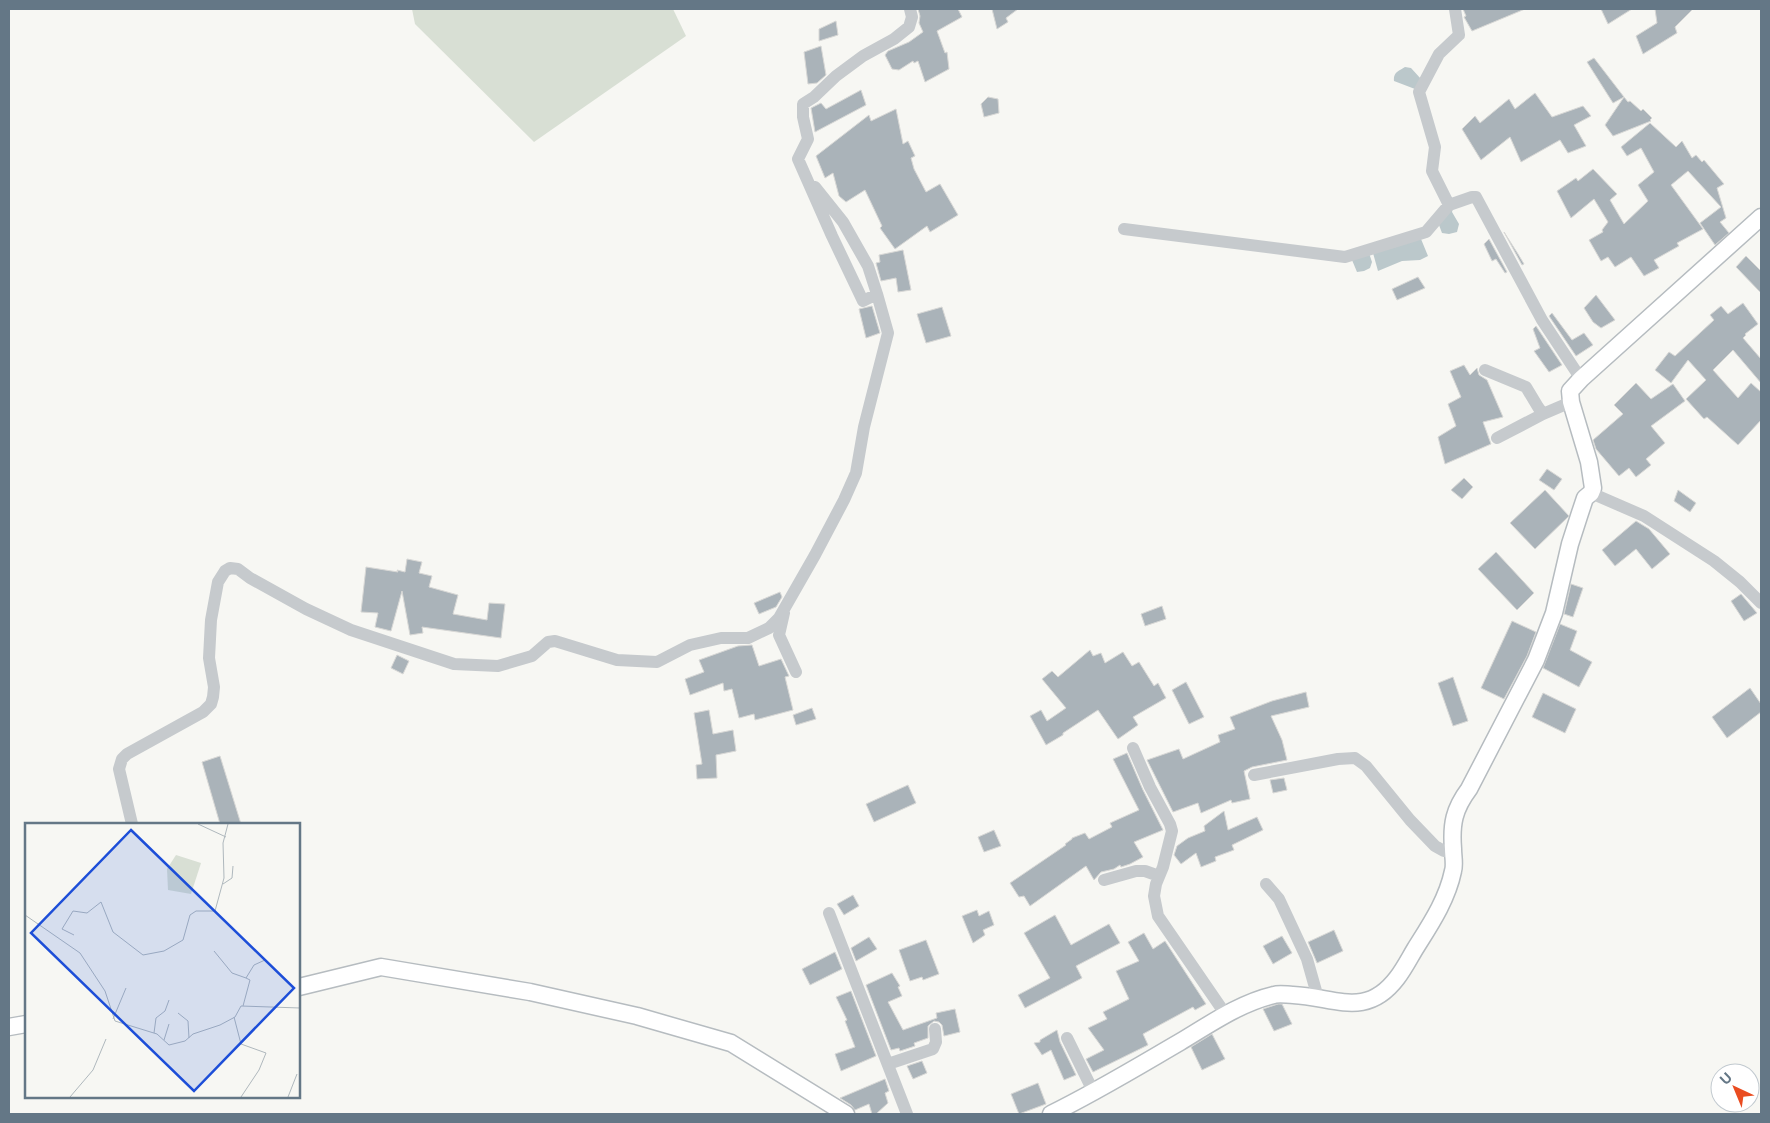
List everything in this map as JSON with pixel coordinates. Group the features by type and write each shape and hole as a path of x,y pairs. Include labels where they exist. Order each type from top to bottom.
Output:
{"street":[{"path":"877,294 863,301 804,174 798,158 808,139 802,117 803,104 863,56 909,27 912,17 910,9"},
{"path":"1449,205 1432,171 1435,146 1419,92 1439,54 1459,36 1454,9"},
{"path":"132,823 119,769 122,759 127,754 203,712 211,704 214,687 208,658 211,620 218,582 225,570 230,568 238,569 250,578 306,609 351,630 454,664 498,666 532,656 548,642 555,641 617,660 657,662 690,645 721,638 748,638 768,628 779,618 828,532 856,472 864,427 888,333 868,266 843,222 804,174"},
{"path":"1124,229 1345,257 1426,232 1449,205 1472,197 1478,199 1542,320 1581,379"},
{"path":"1051,1114 1094,1093 1252,1001 1277,994 1358,1004 1374,998 1391,986 1430,925 1447,892 1454,869 1453,827 1455,811 1469,789 1536,660 1554,612 1570,544 1580,513 1586,498 1593,488 1593,480 1571,402 1570,391 1761,217"},
{"path":"1485,370 1526,387 1543,414"},
{"path":"1497,438 1571,402"},
{"path":"1591,493 1644,516 1714,561 1740,582 1761,603"},
{"path":"785,608 779,635 796,672"},
{"path":"1133,748 1172,831 1154,896 1158,916 1226,1015"},
{"path":"1254,775 1338,759 1355,758 1366,766 1410,820 1435,846 1444,852 1453,853"},
{"path":"1104,880 1136,870 1159,876"},
{"path":"1266,884 1279,898 1307,959 1318,998"},
{"path":"829,913 907,1114"},
{"path":"300,987 381,967 530,992 636,1016 731,1043 846,1114"},
{"path":"9,1027 25,1024"},
{"path":"888,1064 933,1049 936,1046 936,1029"},
{"path":"1067,1038 1094,1093"}],"shaded area":[{"path":"412,9 673,9 686,36 534,142 415,24"},
{"path":"1405,67 1411,68 1421,79 1415,89 1394,81 1395,74"},
{"path":"1453,208 1452,212 1459,224 1457,232 1442,233 1439,225"},
{"path":"1421,239 1428,256 1420,260 1402,261 1378,271 1373,253"},
{"path":"1369,253 1372,262 1370,268 1357,272 1352,260"}],"building":[{"path":"918,9 958,9 962,17 937,31 945,53 947,52 949,69 925,82 918,61 914,63 913,61 899,70 892,69 885,55 888,51 909,42 923,32 919,23"},
{"path":"992,9 1018,9 1006,18 1008,22 997,29"},
{"path":"1463,9 1525,9 1472,31 1464,17 1466,16"},
{"path":"1601,9 1632,9 1608,24"},
{"path":"1655,9 1693,9 1675,27 1677,33 1643,54 1636,36 1657,23"},
{"path":"836,21 838,35 819,41 819,29"},
{"path":"821,46 826,75 817,83 808,84 804,52"},
{"path":"1594,58 1624,97 1613,103 1587,62"},
{"path":"861,90 866,105 815,132 811,108 821,103 826,109"},
{"path":"1535,93 1552,117 1583,106 1591,116 1574,125 1586,146 1568,153 1560,140 1521,162 1510,137 1481,160 1462,129 1475,116 1480,123 1509,99 1515,109"},
{"path":"988,97 998,99 999,113 984,117 981,104"},
{"path":"1624,97 1641,111 1643,109 1652,118 1651,121 1613,136 1605,125"},
{"path":"896,109 903,144 908,141 915,156 911,158 914,169 926,192 940,184 958,215 930,232 927,226 895,249 880,228 882,226 865,190 846,202 839,196 833,173 825,178 816,156 869,115 871,121"},
{"path":"1650,123 1676,147 1682,141 1692,158 1696,155 1702,162 1704,160 1724,184 1717,188 1726,218 1720,222 1729,233 1715,245 1700,223 1721,207 1688,171 1671,185 1703,229 1677,243 1679,246 1654,260 1659,268 1644,276 1631,257 1615,267 1608,257 1601,261 1589,240 1603,232 1602,230 1608,222 1594,199 1571,218 1557,191 1576,178 1578,181 1593,169 1617,194 1610,200 1624,224 1648,201 1638,185 1654,172 1641,148 1627,156 1621,147"},
{"path":"1504,232 1518,254 1524,264 1522,265"},
{"path":"1489,239 1507,272 1505,273 1496,259 1492,261 1484,244"},
{"path":"903,250 911,290 898,292 896,278 881,281 876,263 880,262 879,255"},
{"path":"1746,256 1761,271 1761,293 1736,267"},
{"path":"1418,277 1425,288 1397,300 1392,289"},
{"path":"1596,295 1615,320 1601,328 1593,322 1584,308"},
{"path":"1743,303 1758,324 1745,334 1743,338 1761,359 1761,383 1733,350 1713,370 1738,398 1751,383 1761,392 1761,420 1738,445 1707,417 1704,419 1686,399 1706,380 1688,360 1671,383 1655,370 1669,352 1675,356 1714,320 1710,315 1721,306 1728,314"},
{"path":"872,306 880,333 866,338 859,309"},
{"path":"942,307 951,336 926,343 917,314"},
{"path":"1552,313 1572,340 1584,333 1593,345 1576,356 1549,316"},
{"path":"1536,326 1562,365 1549,372 1534,351 1540,348 1533,329"},
{"path":"1464,365 1470,375 1477,368 1479,375 1487,380 1503,417 1483,422 1491,444 1445,464 1438,437 1456,426 1448,404 1461,397 1450,371"},
{"path":"1636,383 1651,399 1673,384 1685,401 1651,426 1665,443 1646,459 1651,465 1636,477 1629,468 1619,476 1596,449 1593,440 1623,414 1614,405"},
{"path":"1547,469 1562,479 1554,490 1539,480"},
{"path":"1464,478 1473,487 1462,499 1451,490"},
{"path":"1545,490 1569,516 1535,549 1510,523"},
{"path":"1678,490 1696,503 1690,512 1674,501"},
{"path":"1636,521 1649,529 1670,554 1652,569 1636,549 1615,566 1602,550"},
{"path":"1496,552 1534,593 1517,610 1478,569"},
{"path":"407,559 422,562 419,573 432,576 429,587 458,595 453,614 487,620 489,603 505,604 501,638 422,627 423,633 410,635 402,591 391,631 375,627 378,613 361,612 366,567 405,572"},
{"path":"1571,584 1583,588 1573,617 1564,614"},
{"path":"780,592 782,597 776,607 759,614 754,603"},
{"path":"1741,594 1757,613 1744,621 1731,601"},
{"path":"1162,606 1166,619 1145,626 1141,614"},
{"path":"1512,621 1536,632 1527,656 1504,699 1481,688"},
{"path":"1560,624 1577,631 1570,650 1592,662 1579,687 1543,668"},
{"path":"752,645 759,666 781,659 789,676 785,677 793,710 755,720 754,714 739,718 732,689 724,691 723,683 690,695 685,679 704,672 699,660 738,646"},
{"path":"1090,650 1093,656 1101,653 1105,663 1123,652 1132,666 1139,662 1154,686 1158,683 1166,698 1133,717 1138,725 1118,739 1098,710 1046,745 1030,716 1041,710 1047,721 1066,708 1042,679 1052,671 1058,677"},
{"path":"397,655 409,661 403,674 391,668"},
{"path":"1453,677 1468,721 1453,726 1438,683"},
{"path":"1186,682 1204,717 1189,724 1172,690"},
{"path":"1750,688 1761,704 1761,712 1727,738 1712,717"},
{"path":"1306,692 1309,707 1271,716 1282,740 1287,760 1252,767 1244,771 1250,799 1232,803 1231,800 1201,813 1198,803 1173,812 1147,760 1179,749 1183,759 1220,742 1218,735 1235,729 1230,717 1272,701"},
{"path":"1543,693 1576,709 1565,733 1532,717"},
{"path":"812,708 816,719 796,725 793,715"},
{"path":"709,710 713,734 733,730 736,751 716,755 717,778 697,779 696,765 702,764 694,713"},
{"path":"1127,753 1163,830 1134,842 1143,857 1130,864 1121,867 1120,865 1114,869 1101,872 1094,880 1086,866 1030,906 1024,896 1019,897 1010,883 1066,845 1072,838 1085,833 1089,839 1112,827 1110,823 1139,810 1113,759"},
{"path":"220,756 241,823 220,823 202,762"},
{"path":"1284,778 1287,790 1273,793 1270,780"},
{"path":"908,785 916,803 874,822 866,804"},
{"path":"1224,811 1228,830 1257,817 1263,830 1232,845 1234,850 1215,857 1216,861 1201,867 1196,853 1181,864 1174,855 1177,846 1188,838 1205,831 1204,826"},
{"path":"994,830 1001,846 984,852 978,837"},
{"path":"853,895 859,906 844,915 837,904"},
{"path":"977,910 979,916 989,911 994,925 983,930 985,935 973,943 962,916"},
{"path":"1055,915 1071,945 1109,924 1120,943 1076,966 1082,978 1025,1008 1018,995 1050,978 1024,933"},
{"path":"1334,930 1343,951 1317,963 1308,942"},
{"path":"1144,933 1153,949 1165,941 1206,1004 1195,1010 1193,1007 1143,1034 1148,1045 1093,1072 1086,1059 1104,1050 1088,1028 1107,1019 1103,1012 1129,999 1116,971 1139,961 1128,942"},
{"path":"1282,936 1292,953 1273,964 1263,946"},
{"path":"869,937 877,949 856,961 851,948"},
{"path":"926,940 939,974 923,980 922,977 910,981 899,950"},
{"path":"835,952 842,969 810,985 802,969"},
{"path":"892,973 900,986 898,987 902,996 888,1002 903,1030 937,1018 936,1013 955,1009 960,1032 944,1036 942,1025 934,1021 928,1026 928,1038 914,1043 915,1046 900,1051 899,1048 891,1050 866,985"},
{"path":"851,991 876,1056 841,1071 835,1054 855,1047 845,1021 847,1020 836,997"},
{"path":"1282,1004 1292,1024 1274,1031 1263,1009"},
{"path":"1057,1030 1060,1042 1076,1075 1064,1080 1051,1050 1042,1055 1034,1043 1040,1042 1040,1040"},
{"path":"1212,1034 1225,1059 1202,1070 1191,1047"},
{"path":"922,1061 927,1073 913,1079 907,1066"},
{"path":"885,1079 889,1091 885,1093 888,1103 876,1114 872,1114 869,1104 855,1110 840,1098"},
{"path":"1038,1083 1046,1104 1019,1114 1011,1094"}]}
